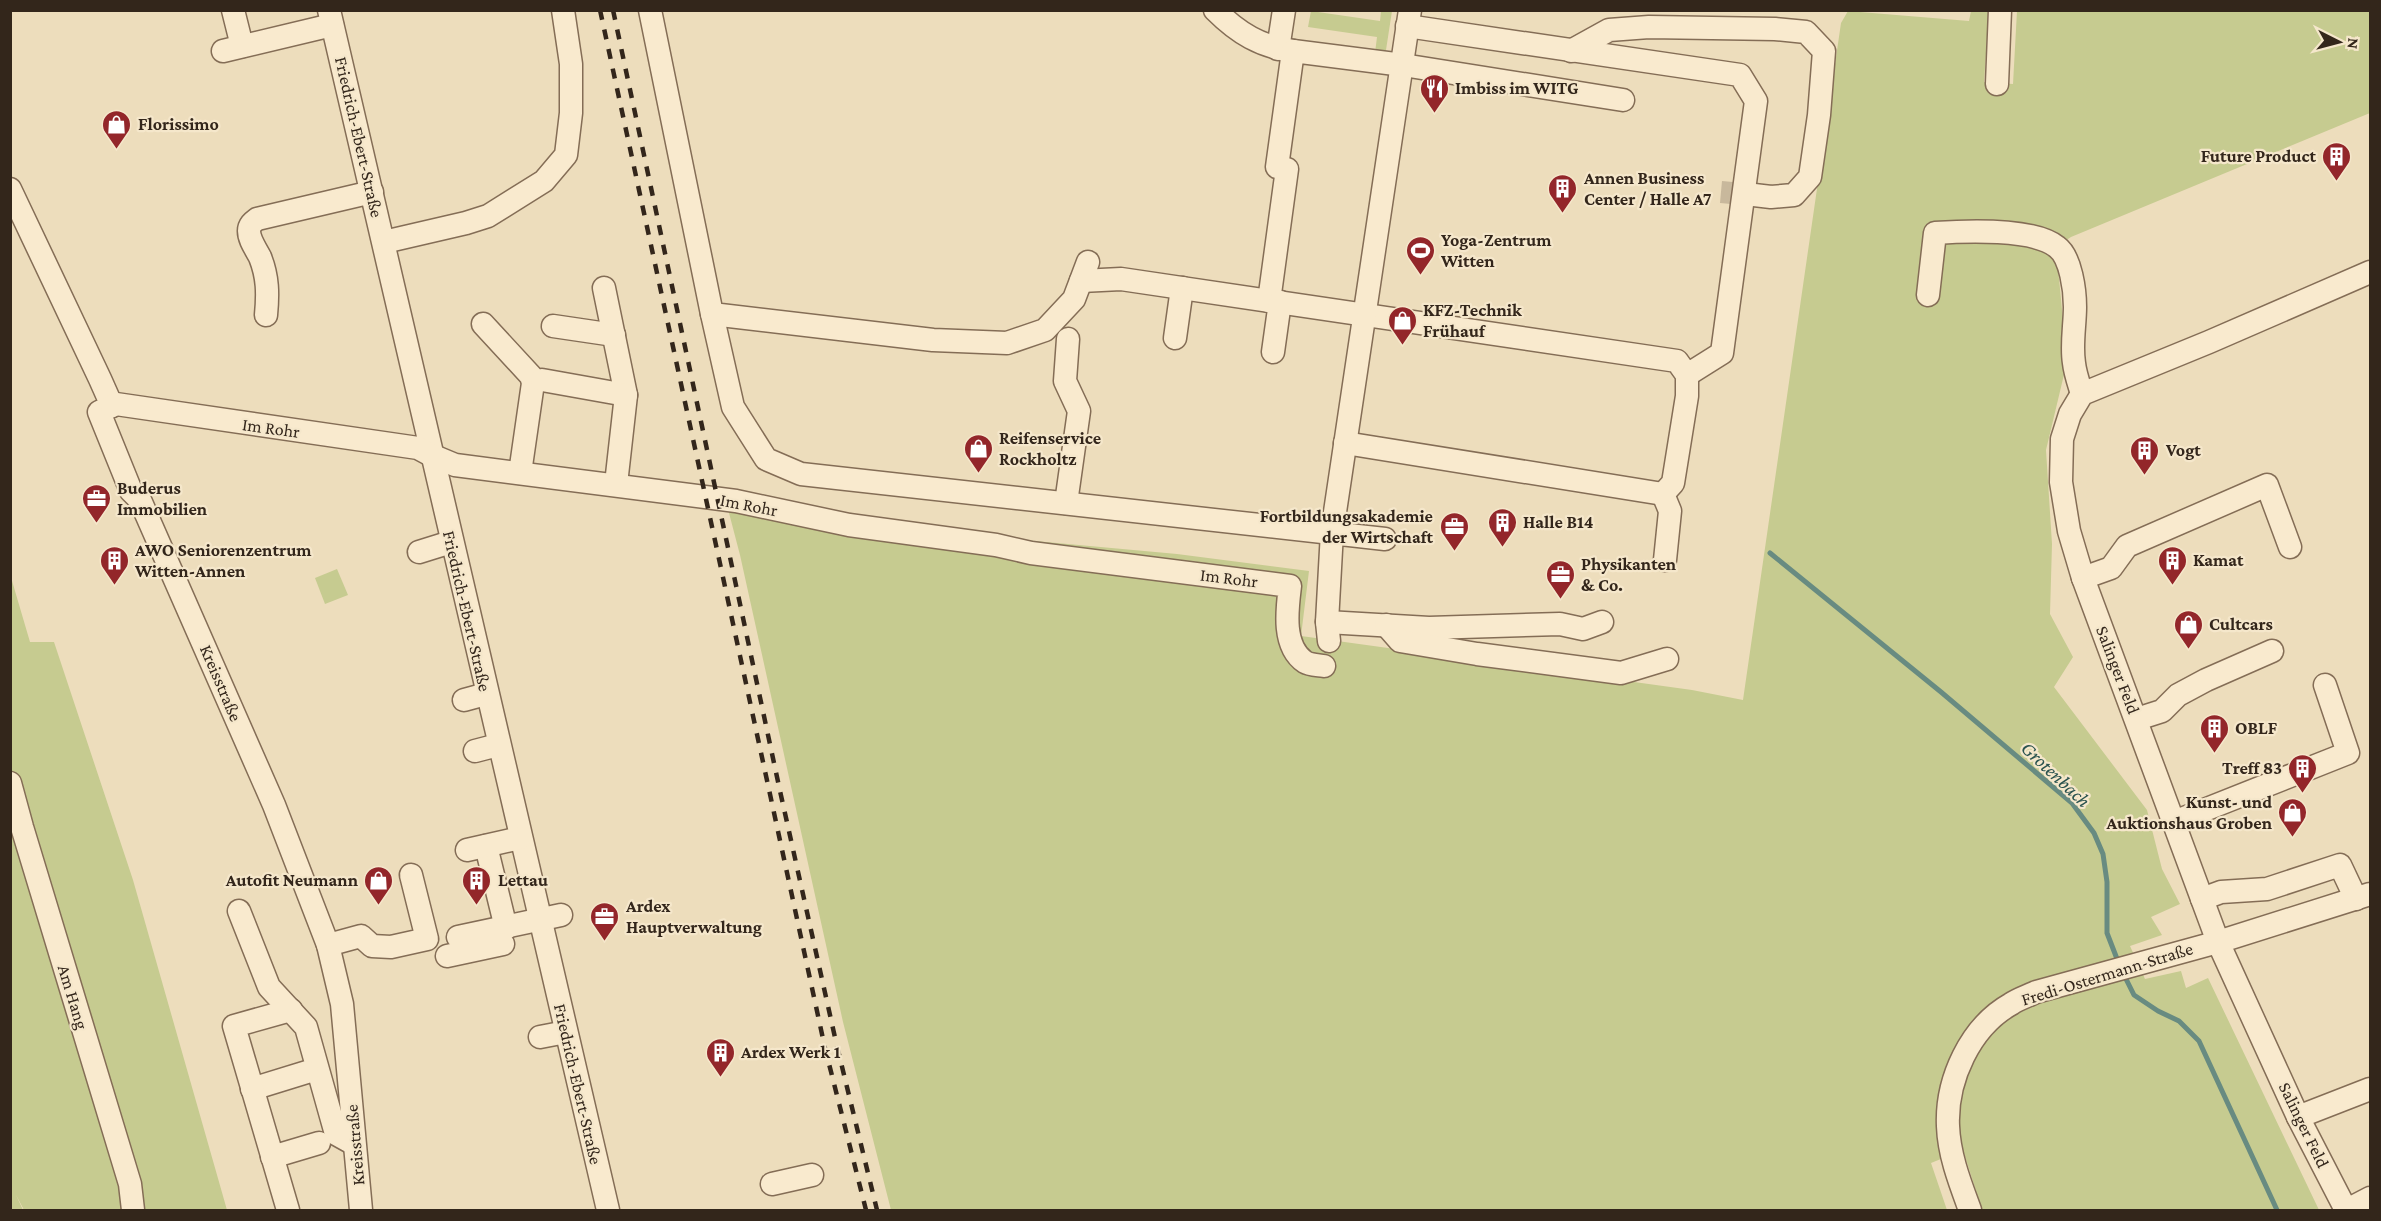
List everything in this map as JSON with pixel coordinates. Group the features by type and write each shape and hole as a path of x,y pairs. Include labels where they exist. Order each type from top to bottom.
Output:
{"street":[{"path":"233,10 233,49 331,18"},
{"path":"384,242 488,216 544,181 566,155 571,113 571,64 563,10"},
{"path":"650,10 733,407 766,459 801,474 1385,539"},
{"path":"1215,10 1230,25 1259,43 1286,50 1403,65 1623,100"},
{"path":"1273,352 1275,302 1287,169 1277,167 1286,50 1284,10"},
{"path":"1997,84 2000,10"},
{"name":"Friedrich-Ebert-Straße","path":"331,18 486,694 608,1210"},
{"path":"1602,622 1583,629 1560,624 1429,628 1386,626 1328,632 1332,532 1403,65 1408,18 1571,51 1740,75 1756,101 1722,353 1688,375"},
{"path":"1571,51 1609,30 1649,27 1775,28 1806,32 1824,51 1819,115 1810,177 1794,195 1771,197 1754,195"},
{"path":"10,189 112,406"},
{"path":"266,315 269,289 261,258 251,241 249,230 251,224 257,219 372,192"},
{"path":"1928,295 1935,233 1984,230 2038,238 2058,247 2067,262 2073,282 2074,362 2082,394 2370,272"},
{"path":"712,314 933,340 1007,343 1045,330 1074,299 1084,271 1122,279 1677,361 1688,375 1687,396 1673,483 1663,494"},
{"path":"604,288 626,395 616,484"},
{"path":"1175,338 1182,288"},
{"path":"483,324 531,376 533,383 520,473"},
{"path":"553,326 614,335"},
{"path":"1066,503 1079,411 1065,381 1068,339"},
{"path":"542,380 626,395"},
{"name":"Salinger Feld","path":"2082,394 2070,414 2062,439 2061,482 2069,531 2084,579 2218,942 2298,1117 2346,1210"},
{"name":"Im Rohr","path":"112,406 116,404 418,448 455,465 736,501 849,525 996,545 1031,553 1290,586 1286,622 1296,654 1307,663 1324,666"},
{"name":"Kreisstraße","path":"112,406 99,412 131,491 140,500 274,805 328,945 342,1004 361,1210"},
{"path":"1345,443 1663,494"},
{"path":"2084,579 2111,568 2127,546 2267,485 2290,547"},
{"path":"1663,494 1670,511 1665,560"},
{"path":"419,552 451,542"},
{"path":"1386,626 1400,641 1621,674 1667,659"},
{"path":"2137,719 2162,711 2178,695 2272,651"},
{"path":"2174,822 2348,753 2325,685"},
{"path":"464,700 486,694"},
{"path":"475,751 498,745"},
{"name":"Am Hang","path":"10,783 130,1184 133,1210"},
{"path":"506,928 476,848 520,838"},
{"path":"2202,899 2221,892 2267,889 2340,865 2363,896 2218,942"},
{"path":"328,945 361,936 372,946 391,947 427,939 411,875"},
{"path":"239,911 270,987 306,1027 336,1134 354,1144"},
{"path":"541,928 506,928 452,946 541,928 561,915"},
{"name":"Fredi-Ostermann-Straße","path":"1970,1210 1952,1156 1948,1125 1950,1093 1974,1037 1991,1018 2010,1004 2036,992 2218,942"},
{"path":"288,1210 234,1026 291,1010"},
{"path":"540,1037 566,1032"},
{"path":"252,1089 307,1072"},
{"path":"2298,1117 2370,1089"},
{"path":"272,1157 319,1143"},
{"path":"772,1184 812,1175"},
{"path":"2346,1210 2370,1198"}],"green space":[{"path":"1311,11 1380,21 1381,11 1392,11 1386,50 1382,54 1375,53 1377,37 1308,27"},
{"path":"1848,11 1969,21 1971,11 1989,11 1984,82 2013,84 2017,11 2370,11 2370,113 2071,237 2056,247 2067,362 2046,450 2052,544 2050,614 2073,657 2054,687 2147,810 2162,869 2180,904 2151,917 2162,935 2130,946 2145,979 2181,971 2186,988 2208,978 2319,1210 1982,1210 1963,1150 1931,1163 1947,1210 891,1210 843,1022 740,555 723,490 852,521 1177,554 1309,571 1301,636 1692,690 1743,700 1841,23"},
{"path":"337,569 348,595 325,604 315,578"},
{"path":"10,574 30,642 54,642 133,880 227,1210 24,1210 16,1195 23,1210 11,1210"}],"waterway":[{"name":"Grotenbach","path":"1770,553 1941,692 2072,803 2094,833 2103,854 2107,882 2107,933 2119,964"},
{"name":"Grotenbach","path":"2123,973 2134,995 2158,1011 2179,1021 2199,1041 2277,1210"}],"tunnel":[{"path":"1721,192 1754,195"}],"railway":[{"path":"600,10 825,1048 866,1210"},
{"path":"613,10 780,791 836,1042 877,1210"}],"place":[{"name":"Imbiss im WITG","path":"1434,114"},
{"name":"Florissimo","path":"117,150"},
{"name":"Future Product","path":"2337,182"},
{"name":"Annen Business Center / Halle A7","path":"1563,214"},
{"name":"Yoga-Zentrum Witten","path":"1420,276"},
{"name":"KFZ-Technik Frühauf","path":"1402,346"},
{"name":"Reifenservice Rockholtz","path":"978,474"},
{"name":"Vogt","path":"2145,476"},
{"name":"Buderus Immobilien","path":"96,524"},
{"name":"Halle B14","path":"1502,548"},
{"name":"Fortbildungsakademie der Wirtschaft","path":"1454,552"},
{"name":"AWO Seniorenzentrum Witten-Annen","path":"114,586"},
{"name":"Kamat","path":"2172,586"},
{"name":"Physikanten & Co.","path":"1560,600"},
{"name":"Cultcars","path":"2188,650"},
{"name":"OBLF","path":"2214,754"},
{"name":"Treff 83","path":"2303,794"},
{"name":"Kunst- und Auktionshaus Groben","path":"2293,838"},
{"name":"Autofit Neumann","path":"379,906"},
{"name":"Lettau","path":"477,906"},
{"name":"Ardex Hauptverwaltung","path":"605,942"},
{"name":"Ardex Werk 1","path":"720,1078"}]}
